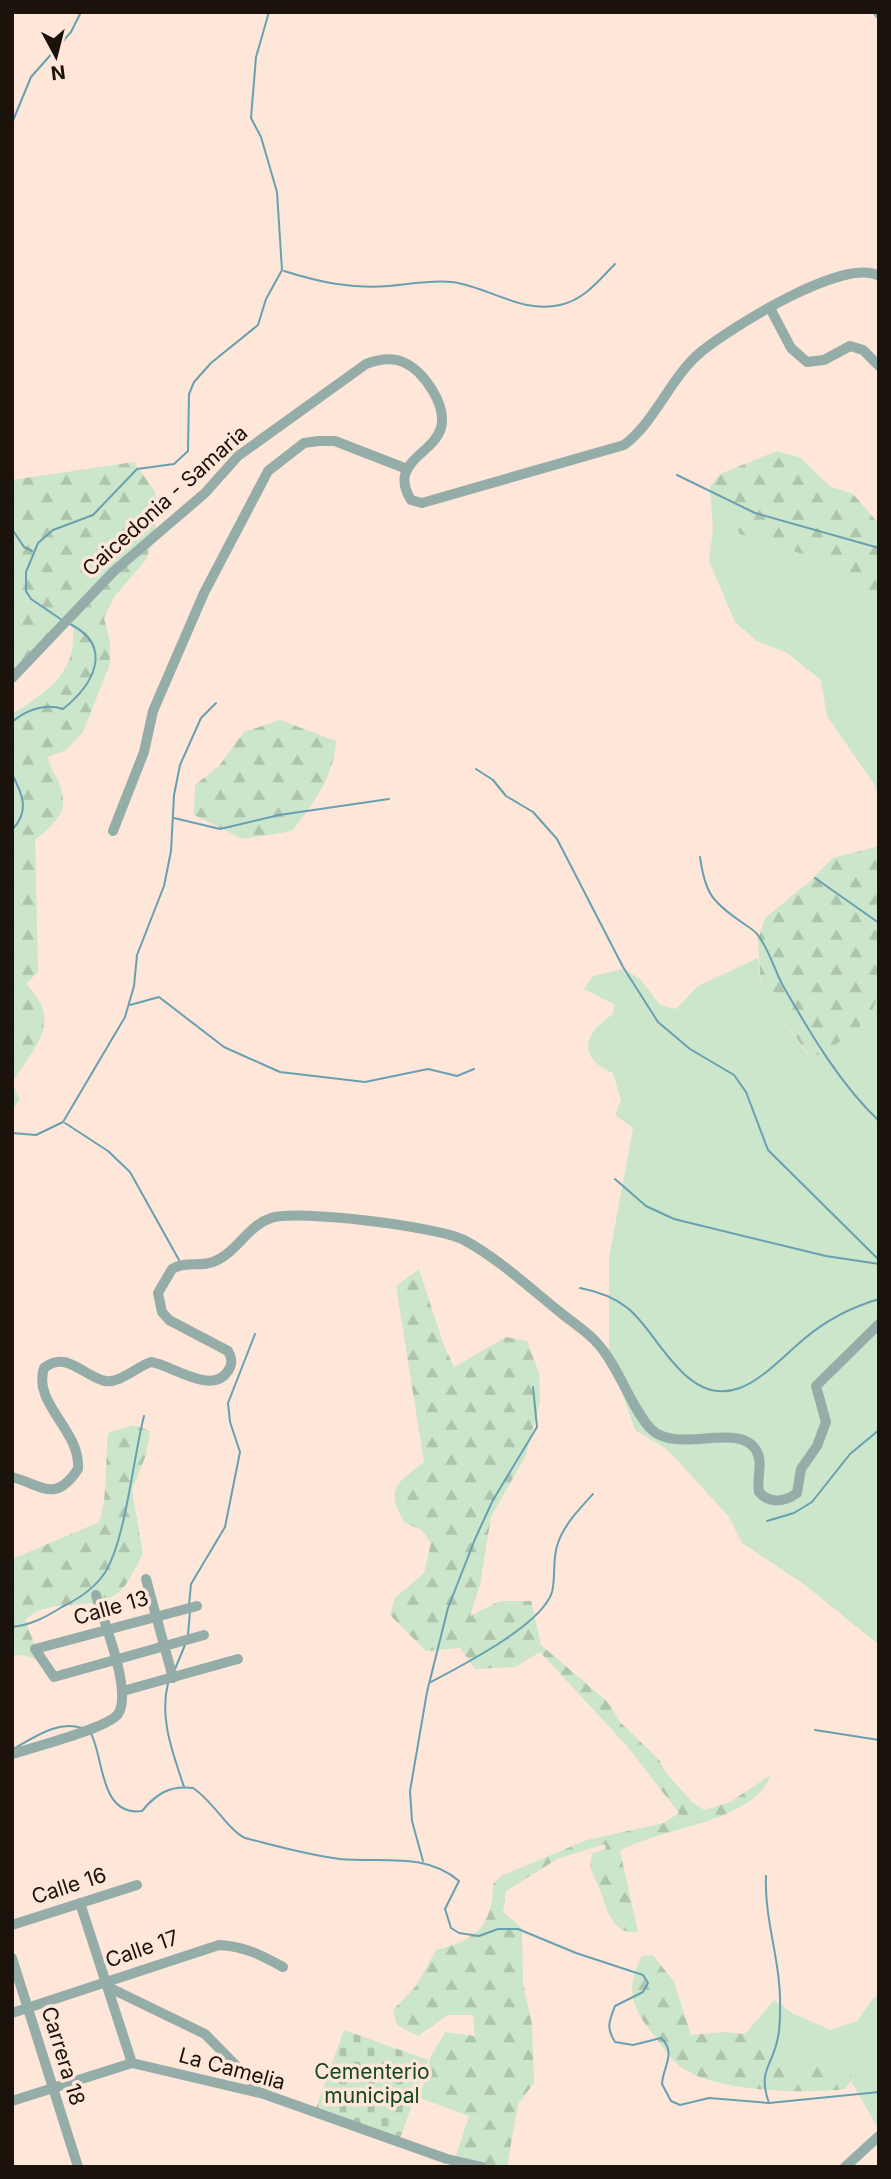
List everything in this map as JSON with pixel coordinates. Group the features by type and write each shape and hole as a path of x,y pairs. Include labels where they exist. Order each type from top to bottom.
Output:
{"street":[{"path":"113,831 145,752 153,711 204,593 268,471 304,443 335,441 407,469 404,478 406,492 411,500 422,503 624,445 641,432 702,351 816,283 858,273 879,276"},
{"path":"770,308 791,348 807,362 824,360 850,346 863,350 879,366"},
{"name":"Caicedonia - Samaria","path":"12,678 114,571 205,494 238,456 366,364 377,360 401,361 417,372 439,403 441,427 434,441 407,469"},
{"path":"12,1478 48,1491 59,1489 78,1469 77,1445 49,1404 41,1384 44,1368 51,1362 68,1363 105,1381 115,1380 151,1362 205,1381 219,1380 226,1374 231,1366 228,1351 169,1320 162,1312 158,1293 161,1283 178,1265 209,1264 221,1258 255,1226 278,1216 342,1218 395,1224 462,1238 510,1271 598,1343 652,1429 670,1438 737,1438 751,1445 757,1452 760,1467 759,1492 770,1500 780,1501 797,1493 801,1469 823,1434 826,1422 817,1391 820,1380 858,1348 879,1324"},
{"path":"146,1579 173,1678"},
{"path":"12,1754 74,1734 110,1720 118,1714 123,1690 96,1595"},
{"name":"Calle 13","path":"114,1658 54,1677 35,1649 197,1606"},
{"path":"114,1658 204,1635"},
{"path":"123,1690 238,1659"},
{"name":"Calle 16","path":"12,1925 137,1885"},
{"path":"12,2101 132,2063 80,1903"},
{"name":"Calle 17","path":"12,2013 108,1984 219,1945 238,1945 283,1967"},
{"name":"Carrera 18","path":"12,1958 78,2167"},
{"path":"108,1984 205,2034 264,2094"},
{"name":"La Camelia","path":"132,2063 264,2094 447,2160 482,2167"},
{"path":"845,2167 879,2136"}],"green space":[{"path":"777,451 801,458 829,486 853,494 879,524 879,603 830,563 740,534 710,491 710,486 720,474"},
{"path":"134,462 155,492 157,512 154,539 145,561 114,597 104,618 110,642 110,664 83,732 66,750 48,757 59,783 63,802 55,822 35,840 38,972 26,984 37,997 43,1010 44,1022 36,1046 12,1083 12,714 43,693 60,676 71,655 74,631 71,621 12,676 12,480"},
{"path":"710,491 741,534 830,563 879,603 879,797 874,784 827,716 821,680 787,653 757,641 735,622 709,561 713,529"},
{"path":"280,720 336,741 327,778 315,800 292,831 243,839 194,815 195,785 219,766 244,732"},
{"path":"879,846 879,995 868,1020 822,1055 808,1054 761,989 758,940 765,918 833,858"},
{"path":"758,958 761,989 807,1054 868,1020 879,995 879,1645 805,1585 742,1543 729,1517 668,1450 635,1430 609,1355 609,1258 633,1128 615,1115 621,1100 613,1073 594,1061 589,1054 590,1038 602,1022 612,1015 615,1005 584,989 593,976 623,969 640,979 660,1005 676,1009 698,986"},
{"path":"12,1083 20,1099 12,1111"},
{"path":"419,1269 443,1343 454,1367 506,1337 527,1341 539,1373 540,1401 526,1455 491,1517 480,1585 470,1616 500,1601 531,1601 541,1645 609,1703 620,1722 660,1761 666,1773 693,1803 704,1810 730,1802 771,1775 761,1791 726,1814 659,1835 620,1851 638,1932 629,1932 616,1925 592,1872 590,1864 593,1853 606,1849 605,1844 557,1859 506,1891 503,1912 522,1928 523,1984 532,2024 534,2083 518,2104 507,2167 488,2167 455,2159 469,2116 420,2098 430,2058 445,2032 475,2036 473,2015 448,2015 418,2036 397,2025 393,2010 416,1986 436,1950 461,1942 479,1929 490,1911 493,1884 501,1876 587,1840 664,1823 679,1813 627,1746 540,1652 515,1667 475,1669 460,1648 426,1651 390,1615 395,1598 424,1573 431,1543 422,1530 405,1523 395,1502 396,1488 424,1462 396,1286"},
{"path":"133,1425 150,1431 146,1455 132,1490 143,1554 126,1584 109,1598 47,1608 25,1620 41,1661 23,1655 12,1656 12,1559 99,1522 105,1491 108,1433"},
{"path":"653,1955 674,1982 691,2035 724,2032 745,2034 772,2058 830,2064 851,2073 851,2081 845,2089 784,2091 715,2082 681,2067 668,2055 643,2021 634,2003 632,1985 637,1966 642,1956"},
{"path":"874,1997 879,1997 879,2130 851,2081 850,2073 772,2058 745,2034 774,2000 792,2013 830,2030 857,2021"},
{"name":"Cementerio municipal","path":"344,2030 428,2060 400,2138 316,2108"}],"waterway":[{"path":"12,123 31,77 71,32 81,12"},
{"path":"62,620 31,599 26,591 26,572 38,543 53,530 93,515 137,469 174,464 188,451 189,394 194,382 211,363 258,325 266,299 282,270 277,192 261,137 251,118 256,57 269,12"},
{"path":"284,271 323,281 361,286 452,282 519,303 546,307 576,299 615,264"},
{"path":"677,475 755,513 879,548"},
{"path":"12,529 24,547 32,551"},
{"path":"12,722 36,709 63,709 90,678 95,666 92,644 84,633 70,624"},
{"path":"12,1133 36,1135 63,1122 125,1017 134,986 137,955 164,886 171,851 174,795 180,765 201,718 216,703"},
{"path":"476,769 493,780 506,796 533,812 557,839 623,967 658,1022 690,1049 734,1075 746,1092 768,1150 879,1260"},
{"path":"12,774 23,803 21,816 12,830"},
{"path":"174,818 220,829 279,815 389,799"},
{"path":"700,857 704,879 711,895 762,940 782,984 817,1042 852,1092 879,1121"},
{"path":"815,878 879,923"},
{"path":"130,1005 159,997 224,1047 280,1072 365,1082 428,1069 457,1076 474,1069"},
{"path":"65,1123 108,1151 130,1172 179,1260"},
{"path":"615,1179 646,1206 674,1219 826,1256 879,1264"},
{"path":"580,1288 601,1293 630,1310 683,1373 701,1386 717,1391 733,1390 748,1384 763,1375 821,1326 849,1310 879,1299"},
{"path":"189,1605 191,1584 225,1527 240,1452 230,1422 228,1403 255,1334"},
{"path":"423,1861 412,1821 410,1791 427,1692 448,1608 475,1539 493,1500 537,1427 533,1387"},
{"path":"12,1627 50,1614 83,1595 101,1578 109,1565 122,1525 144,1416"},
{"path":"767,1521 794,1513 812,1502 850,1454 879,1430"},
{"path":"431,1682 517,1631 545,1605 552,1592 555,1555 561,1536 593,1494"},
{"path":"188,1636 190,1611"},
{"path":"175,1669 185,1645"},
{"path":"168,1683 166,1723 184,1787"},
{"path":"13,1749 55,1728 82,1728"},
{"path":"815,1730 879,1740"},
{"path":"90,1732 110,1794 117,1804 128,1810 142,1811 158,1795 170,1789 193,1788 245,1838 340,1859 418,1862 446,1872 459,1881 445,1909 451,1928 459,1933 479,1936 498,1929 518,1929 576,1953 643,1975 648,1983 643,1992 615,2006 610,2020 610,2033 615,2042 633,2045 661,2038 669,2054 662,2084 671,2101 680,2105 709,2098 769,2103 879,2092"},
{"path":"766,1876 780,1993 779,2034 765,2075 769,2103"}]}
